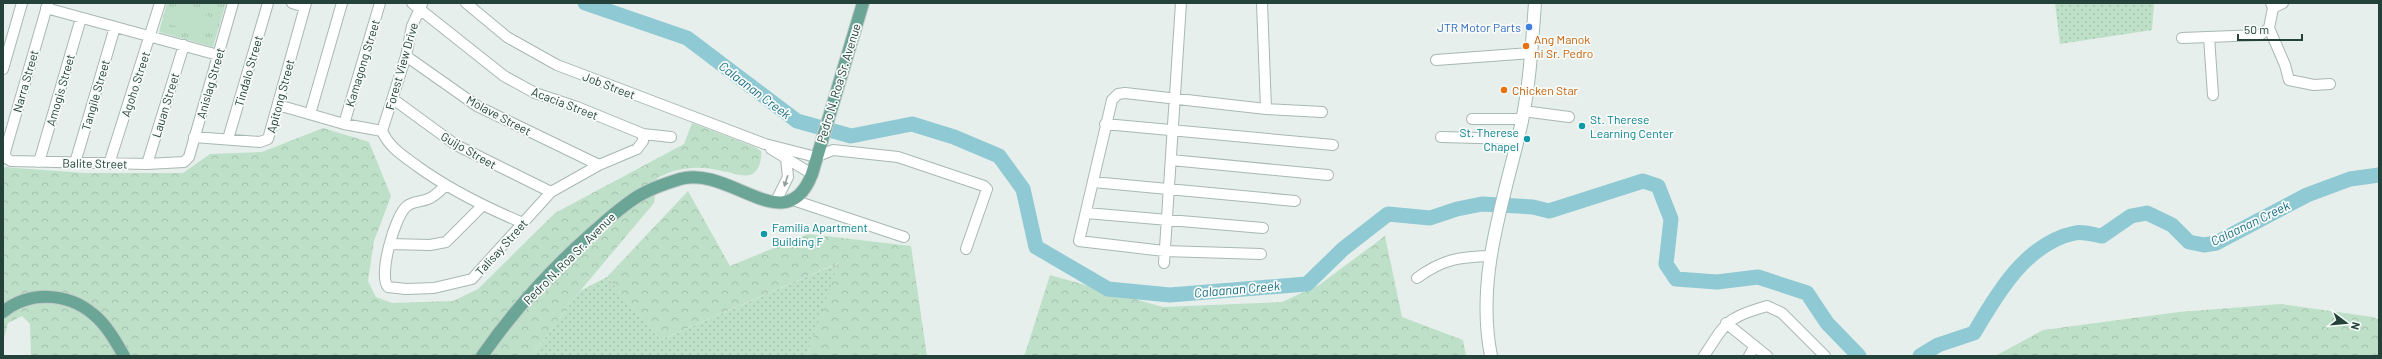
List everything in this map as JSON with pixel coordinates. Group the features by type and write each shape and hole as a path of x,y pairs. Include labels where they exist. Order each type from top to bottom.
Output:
{"main road":[{"name":"Pedro N. Roa Sr. Avenue","path":"793,200 802,192 812,174 863,3"},
{"path":"1491,356 1485,305 1490,256 1523,115 1535,3"},
{"name":"Pedro N. Roa Sr. Avenue","path":"482,356 503,327 546,278 618,210 641,194 681,179 704,177 716,179 774,203"},
{"path":"774,203 793,200"},
{"path":"3,312 16,302 24,299 52,297 76,304 94,314 102,323 124,356"}],"street":[{"path":"3,69 22,3"},
{"name":"Agoho Street","path":"109,164 160,3"},
{"name":"Anislag Street","path":"184,162 189,157 233,3"},
{"name":"Tindalo Street","path":"228,139 268,3"},
{"path":"292,3 305,5"},
{"path":"310,114 342,3"},
{"name":"Kamagong Street","path":"344,124 380,3"},
{"name":"Job Street","path":"466,3 507,37 557,65 765,144 812,174"},
{"path":"1164,263 1181,3"},
{"path":"1262,3 1266,109"},
{"path":"2283,3 2272,6 2269,28 2285,65 2289,80 2314,85 2330,84"},
{"path":"47,5 81,18 184,45 218,56"},
{"name":"Narra Street","path":"6,158 4,152 47,5"},
{"name":"Apitong Street","path":"194,137 260,142 266,141 270,134 305,5"},
{"name":"Forest View Drive","path":"382,131 406,56 418,5"},
{"name":"Acacia Street","path":"418,5 504,76 535,93 577,107 643,134 671,137"},
{"name":"Amogis Street","path":"39,162 81,18"},
{"name":"Tangile Street","path":"75,163 115,28"},
{"path":"2182,38 2260,35 2269,28"},
{"path":"2209,37 2213,95"},
{"name":"Lauan Street","path":"146,164 184,45"},
{"path":"1436,60 1530,53"},
{"name":"Molave Street","path":"406,56 477,106 599,165"},
{"path":"1261,254 1164,251 1082,243 1079,238 1086,213 1105,124 1112,100 1122,93 1266,109 1322,112"},
{"name":"Guijo Street","path":"392,99 456,145 551,192"},
{"path":"278,105 344,124 382,131 392,147 445,186 482,206 523,223"},
{"path":"1472,119 1523,115 1569,117"},
{"path":"1105,124 1333,145"},
{"name":"Talisay Street","path":"445,186 432,198 407,206 396,224 390,244 385,276 388,287 406,289 434,288 472,279 551,192 599,165 637,148 643,141 643,134"},
{"path":"1441,137 1517,139"},
{"name":"Job Street","path":"765,144 818,151"},
{"path":"818,151 833,150 898,157 984,186 987,189 966,249"},
{"name":"Balite Street","path":"6,158 11,161 109,164 184,162"},
{"path":"774,203 788,177 786,158"},
{"path":"1171,160 1328,174"},
{"path":"1093,182 1168,191 1295,201"},
{"path":"793,200 904,237"},
{"path":"390,244 430,245 446,242 482,206"},
{"path":"1086,213 1166,221 1263,228"},
{"path":"1417,278 1444,261 1462,257 1490,256"},
{"path":"1704,356 1726,323 1746,312 1767,306 1782,313 1825,356"},
{"path":"1726,323 1767,356"},
{"path":"1749,356 1755,346"}],"green space":[{"path":"167,3 226,3 213,47 159,32"},
{"path":"2055,3 2154,3 2152,30 2060,44"},
{"path":"174,6 209,16 204,34 168,24"},
{"path":"692,123 755,147 761,151 760,162 756,171 750,175 740,175 713,169 689,168 673,171 657,178 654,203 580,291 532,356 31,356 30,324 22,316 8,323 3,342 3,167 85,173 183,173 210,154 262,152 323,128 369,142 391,196 374,241 368,281 376,297 392,303 453,301 478,289 555,213 684,144"},
{"path":"688,191 730,266 808,234 911,246 927,356 807,356 838,263 660,340 607,277"},
{"path":"1385,236 1402,317 1463,340 1466,356 1020,356 1025,354 1050,275 1163,307 1282,302 1319,285"},
{"path":"839,263 807,356 532,356 580,291 607,277 660,340"},
{"path":"2281,304 2373,317 2379,320 2379,356 1995,356 2043,330 2179,312"}],"waterway":[{"name":"Calaanan Creek","path":"585,3 687,38 797,121 851,136 912,124 954,137 999,156 1023,189 1036,247 1108,289 1170,295 1307,284 1343,249 1388,214 1430,218 1457,209 1482,204 1533,207 1549,211 1643,181 1658,186 1671,219 1666,264 1676,279 1717,282 1758,277 1807,293 1827,323 1859,356"},
{"name":"Calaanan Creek","path":"1920,356 1938,345 1974,333 2003,287 2015,272 2042,247 2058,239 2075,233 2102,236 2131,216 2147,213 2172,225 2189,242 2204,245 2216,243 2307,195 2350,179 2379,175"}],"place":[{"name":"JTR Motor Parts","path":"1529,27"},
{"name":"Ang Manok ni Sr. Pedro","path":"1526,46"},
{"name":"Chicken Star","path":"1504,90"},
{"name":"St. Therese Learning Center","path":"1582,126"},
{"name":"St. Therese Chapel","path":"1527,139"},
{"name":"Familia Apartment Building F","path":"764,234"}]}
